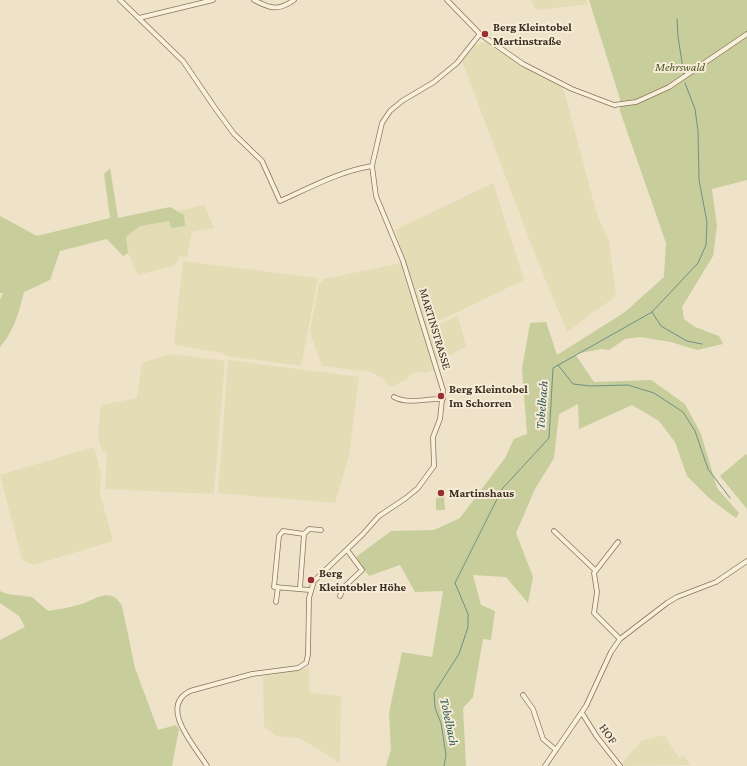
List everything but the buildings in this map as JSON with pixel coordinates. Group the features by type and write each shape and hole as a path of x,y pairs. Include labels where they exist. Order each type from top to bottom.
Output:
{"street":[{"path":"120,0 183,61 234,134 262,161 280,201 302,190 360,167 372,166"},
{"path":"139,18 213,0"},
{"path":"254,0 276,8 284,7 294,0"},
{"path":"447,0 480,34 539,73 592,98 614,105 636,102 669,87 747,34"},
{"name":"MARTINSTRASSE","path":"310,590 319,576 347,550 379,516 418,488 432,469 434,462 432,436 439,421 443,390 412,289 376,196 372,166 382,123 390,111 402,101 434,82 458,63 480,34"},
{"path":"394,398 413,401 430,398 443,399"},
{"path":"207,766 179,722 177,709 178,702 185,693 190,691 252,674 298,668 303,665 308,655 310,590 274,587 279,536 283,531 304,534 309,530 321,530"},
{"path":"554,531 595,570"},
{"path":"300,588 304,534"},
{"path":"618,542 595,570 594,578 597,592 594,613 620,639"},
{"path":"340,596 343,588 362,570 347,550"},
{"path":"545,766 582,713 611,652 620,639 667,603 677,597 716,582 747,560"},
{"path":"276,602 278,587"},
{"path":"523,696 533,709 543,739 556,750"},
{"name":"HOF","path":"582,713 597,737 620,766"}],"shaded area":[{"path":"531,0 586,0 588,4 536,10"},
{"path":"488,41 524,66 563,87 596,211 609,242 616,296 567,332 534,252 462,61 475,46"},
{"path":"493,183 524,280 426,327 395,230"},
{"path":"204,205 214,228 192,232 187,257 179,256 176,265 138,275 128,253 126,237 139,226 160,221 169,221 184,215 177,211"},
{"path":"183,261 318,278 301,366 226,356 223,353 174,345"},
{"path":"401,263 434,370 426,373 420,371 411,374 406,380 391,387 382,378 371,372 322,366 310,332 319,284 324,279"},
{"path":"458,316 466,346 437,363 427,329"},
{"path":"171,354 225,361 214,494 105,489 107,452 102,451 98,438 101,405 137,398 142,363"},
{"path":"228,360 359,377 349,455 335,503 218,493"},
{"path":"94,447 101,474 100,493 113,541 34,565 26,562 22,559 0,475"},
{"path":"309,668 309,692 341,696 340,763 300,738 276,736 264,726 263,676"},
{"path":"664,735 679,758 684,755 690,765 620,766 641,741"}],"green space":[{"name":"Mehrswald","path":"589,0 747,0 747,180 712,189 717,226 713,256 682,307 684,319 695,327 719,336 723,344 697,350 671,342 640,337 625,339 609,350 602,349 575,354 594,382 651,380 685,404 701,434 717,488 739,513 736,518 709,498 687,476 675,442 659,421 632,405 579,429 578,404 559,414 554,458 535,489 516,533 533,577 528,603 506,577 473,575 481,605 495,611 491,640 483,639 473,697 463,708 466,766 386,766 391,750 389,713 402,652 432,657 443,591 415,592 400,565 369,576 356,557 391,531 434,530 460,518 505,458 514,439 527,434 522,369 530,323 546,322 557,355 625,312 664,277 666,243 620,111 620,99"},
{"path":"110,168 118,218 170,207 184,215 185,226 171,228 169,221 140,226 126,237 128,253 123,256 107,239 60,251 50,280 24,292 18,314 12,328 0,347 0,300 3,293 0,293 0,216 37,236 110,218 104,174"},
{"path":"746,454 747,455 747,509 720,476"},
{"path":"444,497 445,510 436,510 436,498"},
{"path":"0,591 7,594 32,597 48,611 67,608 107,595 112,596 117,600 122,606 135,668 158,730 176,725 179,729 172,766 0,766 0,640 25,627 19,616 0,603"}],"waterway":[{"name":"Tobelbach","path":"677,19 678,37 684,75"},
{"name":"Tobelbach","path":"444,766 446,755 441,723 435,708 434,693 459,654 468,627 468,614 455,583 502,489 549,438 553,368 652,312 698,263 706,245 707,222 699,180 698,131 695,109 685,83"},
{"path":"652,312 661,326 687,341 702,344"},
{"path":"558,365 573,384 591,386 628,385 654,393 683,412 695,431 708,469 730,498"}],"place":[{"name":"Berg Kleintobel Martinstraße","path":"485,34"},
{"name":"Berg Kleintobel Im Schorren","path":"441,396"},
{"name":"Martinshaus","path":"441,493"},
{"name":"Berg Kleintobler Höhe","path":"311,580"}]}
